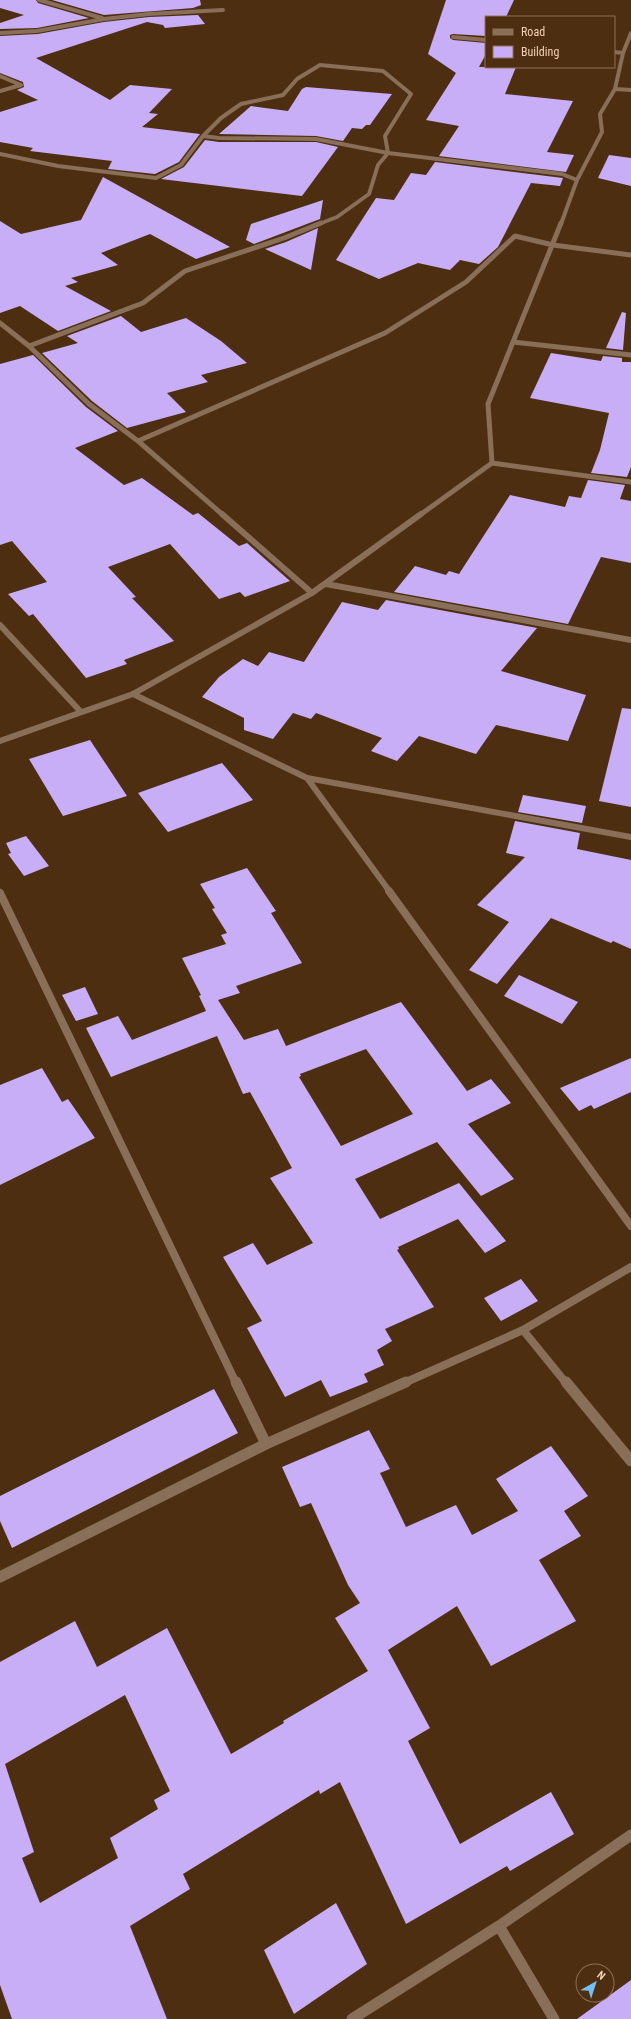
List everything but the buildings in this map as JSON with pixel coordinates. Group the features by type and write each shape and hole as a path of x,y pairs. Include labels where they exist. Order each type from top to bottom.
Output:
{"street":[{"path":"39,0 104,19"},
{"path":"0,33 37,31 104,19 223,10"},
{"path":"492,463 488,404 553,245 577,180 602,132 600,114 615,89 623,53 631,33"},
{"path":"453,36 485,40"},
{"path":"615,52 623,53"},
{"path":"0,154 58,166 156,178 181,164 203,136 222,118 241,104 283,95 297,79 320,65 383,71 411,94 385,136 388,153 378,165 369,194 337,217 284,238 185,271 143,303 29,346"},
{"path":"0,76 21,85 0,91"},
{"path":"615,89 631,90"},
{"path":"203,136 219,138 316,139 388,153 562,174 577,180"},
{"path":"138,441 385,333 466,282 515,236 553,245 631,255"},
{"path":"0,323 29,346 89,404 138,441 312,593"},
{"path":"513,342 631,355"},
{"path":"0,741 133,694 312,593 492,463 631,482"},
{"path":"326,584 631,640"},
{"path":"0,625 81,712"},
{"path":"133,694 307,778 631,837"},
{"path":"307,778 631,1226"},
{"path":"0,893 266,1444"},
{"path":"0,1577 266,1444 522,1330 631,1267"},
{"path":"522,1330 631,1461"},
{"path":"352,2019 499,1926 631,1835"},
{"path":"499,1926 554,2019"}]}
